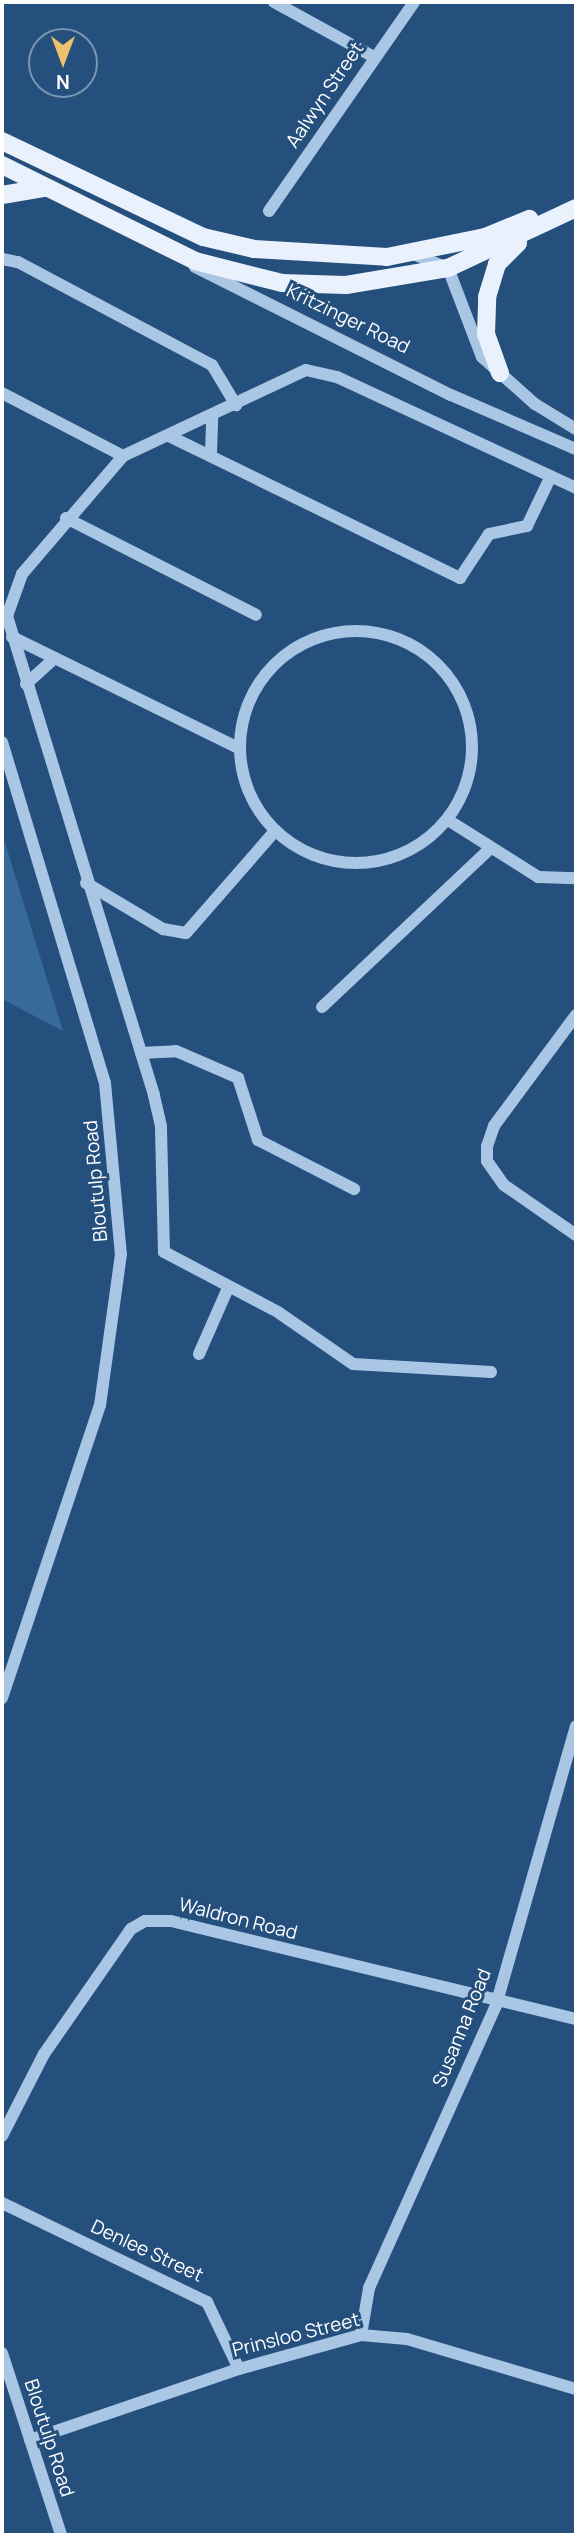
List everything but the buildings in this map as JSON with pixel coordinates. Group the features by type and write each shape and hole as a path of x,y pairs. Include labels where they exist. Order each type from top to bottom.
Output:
{"main road":[{"path":"2,134 26,155"},
{"name":"Kritzinger Road","path":"2,141 26,155 203,237 313,256 409,253 485,237 538,220"},
{"name":"Kritzinger Road","path":"2,165 105,220 195,261 282,282 346,285 448,268 538,220"},
{"path":"2,195 44,188"},
{"path":"500,373 486,334 491,281 497,264 538,220 576,198"},
{"path":"538,220 576,208"}],"street":[{"path":"274,2 374,57"},
{"name":"Aalwyn Street","path":"269,211 414,2"},
{"name":"Kritzinger Road","path":"105,220 451,395 576,449"},
{"name":"Kritzinger Road","path":"409,253 448,268"},
{"path":"2,259 18,262 212,365 236,405"},
{"path":"448,268 471,338 500,373 576,429"},
{"path":"491,1372 353,1364 228,1288 170,1258 160,1243 161,1126 7,616 12,596 66,518 123,456 236,405 294,372 317,370 576,488"},
{"path":"2,393 123,456"},
{"path":"211,453 212,416"},
{"path":"169,436 211,453 460,578 489,534 527,526 551,476"},
{"path":"66,518 256,614"},
{"path":"374,632 413,645 444,670 465,705 470,732 467,785 448,820 419,845 357,862 307,853 275,831 247,788 239,748 246,708 265,673 296,647 334,633 374,632"},
{"path":"12,637 239,748"},
{"path":"26,684 55,658"},
{"name":"Bloutulp Road","path":"2,742 105,1083 121,1254 100,1405 2,1698"},
{"path":"448,820 538,877 576,878"},
{"path":"86,883 163,929 186,933 275,831"},
{"path":"322,1007 491,848"},
{"path":"576,1015 494,1126 487,1161 504,1185 576,1235"},
{"path":"141,1053 176,1051 238,1078 258,1140 354,1189"},
{"path":"199,1354 228,1288"},
{"name":"Susanna Road","path":"361,2335 369,2288 496,2005 576,1726"},
{"name":"Waldron Road","path":"2,2136 44,2054 131,1929 145,1921 171,1922 496,2005 576,2019"},
{"name":"Denlee Street","path":"2,2203 196,2294 216,2311 239,2369"},
{"name":"Prinsloo Street","path":"30,2440 239,2369 361,2335 407,2339 576,2389"},
{"name":"Bloutulp Road","path":"2,2353 61,2535"}],"shaded area":[{"path":"2,833 63,1031 2,999"}]}
